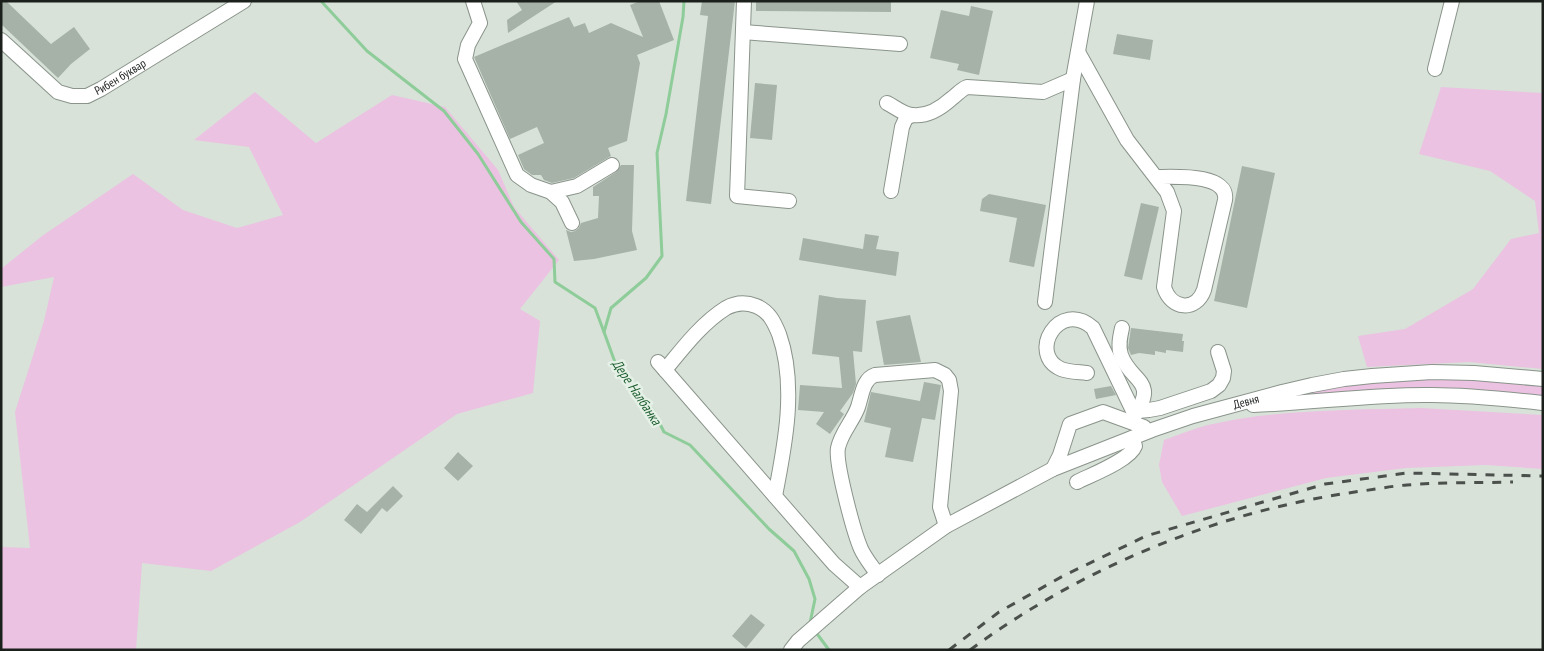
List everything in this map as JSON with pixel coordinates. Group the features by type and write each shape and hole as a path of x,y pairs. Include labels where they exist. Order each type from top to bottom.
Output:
{"street":[{"name":"Рибен буквар","path":"1,40 58,92 72,96 87,96 101,90 244,1"},
{"path":"472,1 480,23 468,45 465,59 517,175 531,185 551,192 562,202 572,223"},
{"path":"744,1 737,196 789,201"},
{"path":"1045,302 1073,79 1087,1"},
{"path":"1435,69 1452,1"},
{"path":"743,32 900,44"},
{"path":"1078,52 1127,140 1167,192 1174,211 1164,288 1170,299 1176,303 1188,305 1198,300 1204,290 1225,200 1225,192 1223,188 1216,184 1191,176 1156,177"},
{"path":"891,191 902,127 906,118 928,114 940,108 966,87 1043,92 1073,79"},
{"path":"887,103 912,116"},
{"path":"551,192 577,186 612,165"},
{"path":"775,496 783,456 788,400 785,351 772,318 765,311 751,304 735,304 727,308 697,332 661,366 834,564 860,587"},
{"path":"1087,373 1062,370 1053,363 1048,354 1046,347 1050,332 1064,320 1081,320 1093,328 1135,416 1152,430"},
{"path":"1122,328 1119,346 1122,357 1144,388 1145,395 1135,416"},
{"path":"1053,469 1060,455 1070,424 1102,412 1135,416 1211,391 1220,385 1224,371 1218,352"},
{"path":"878,574 862,551 855,535 838,463 837,450 840,438 858,408 866,380 870,376 931,370 940,372 948,380 951,391 940,507 946,526"},
{"name":"Девня","path":"1230,406 1312,384 1372,376 1432,372 1474,373 1543,379"},
{"name":"Девня","path":"1230,406 1286,404 1347,398 1431,395 1480,396 1543,403"},
{"path":"791,650 798,641 860,587 946,526 1053,469 1152,430 1192,416 1230,406"},
{"path":"1077,482 1121,460 1133,451 1135,446 1132,438"}],"shaded area":[{"path":"1441,87 1542,93 1543,91 1543,369 1469,362 1367,367 1358,336 1405,329 1473,289 1511,239 1539,233 1535,201 1490,171 1419,154"},
{"path":"255,92 316,143 392,95 445,107 498,170 514,207 559,260 520,309 540,321 533,393 457,414 300,522 211,571 142,563 136,650 1,650 1,547 30,548 15,412 44,321 54,277 1,287 1,269 42,236 133,174 183,210 237,228 283,215 249,147 194,140"},
{"path":"1432,372 1543,379 1543,403 1480,396 1286,404 1282,392"},
{"path":"1421,408 1543,415 1543,469 1486,465 1406,468 1326,478 1182,516 1162,482 1159,465 1164,440 1204,426 1268,415"}],"building":[{"path":"1,1 6,1 51,44 74,27 90,49 71,64 58,78 1,24"},
{"path":"516,1 557,1 508,33 507,20 522,10"},
{"path":"640,1 659,1 674,40 637,55 640,63 627,141 608,148 611,156 574,178 552,183 544,180 541,175 532,175 524,169 518,155 544,143 537,127 510,139 474,57 569,17 574,27 585,23 589,33 611,23 643,37 630,5"},
{"path":"702,1 735,1 711,204 686,201 708,16 700,15"},
{"path":"756,1 891,1 891,12 756,11"},
{"path":"971,6 993,11 979,75 957,70 959,64 930,58 941,10 969,16"},
{"path":"1117,34 1153,40 1150,60 1113,54"},
{"path":"755,83 777,85 772,140 750,138"},
{"path":"621,165 634,165 632,231 637,250 574,261 566,230 575,231 581,223 598,218 599,196 593,196 593,187 616,172"},
{"path":"1242,166 1275,173 1247,308 1214,301"},
{"path":"989,194 1046,205 1034,267 1009,262 1017,218 980,211 982,199"},
{"path":"1141,203 1159,207 1142,280 1124,276"},
{"path":"865,234 879,236 876,249 899,252 896,276 799,260 803,238 863,249"},
{"path":"819,295 866,300 862,352 853,351 856,384 853,393 840,411 844,414 830,434 816,424 824,412 798,410 800,385 842,388 839,357 812,354"},
{"path":"910,315 921,362 884,365 876,321"},
{"path":"1131,328 1183,334 1183,352 1166,350 1166,353 1155,351 1155,355 1139,353 1131,355 1128,348"},
{"path":"924,382 941,385 935,420 922,418 913,462 885,457 891,428 864,422 871,392 920,401"},
{"path":"1111,386 1116,395 1096,399 1094,389"},
{"path":"458,452 473,466 458,481 444,468"},
{"path":"393,486 403,496 387,512 382,508 361,534 344,520 357,504 367,512"},
{"path":"751,614 765,625 746,648 732,636"}],"waterway":[{"path":"321,1 367,51 444,111 478,154 521,222 554,259 555,282 595,308 604,332"},
{"name":"Дере Налбанка","path":"684,1 683,17 666,114 657,153 662,256 646,278 611,308 604,332 616,365 653,410 664,432 690,445 769,529 794,551 809,579 815,599 810,623"},
{"name":"Дере Налбанка","path":"815,631 829,650"}],"railway":[{"path":"949,650 999,612 1063,576 1146,536 1325,484 1407,473 1543,476"},
{"path":"970,650 1060,592 1107,568 1156,546 1257,512 1309,500 1401,485 1513,482"}]}
